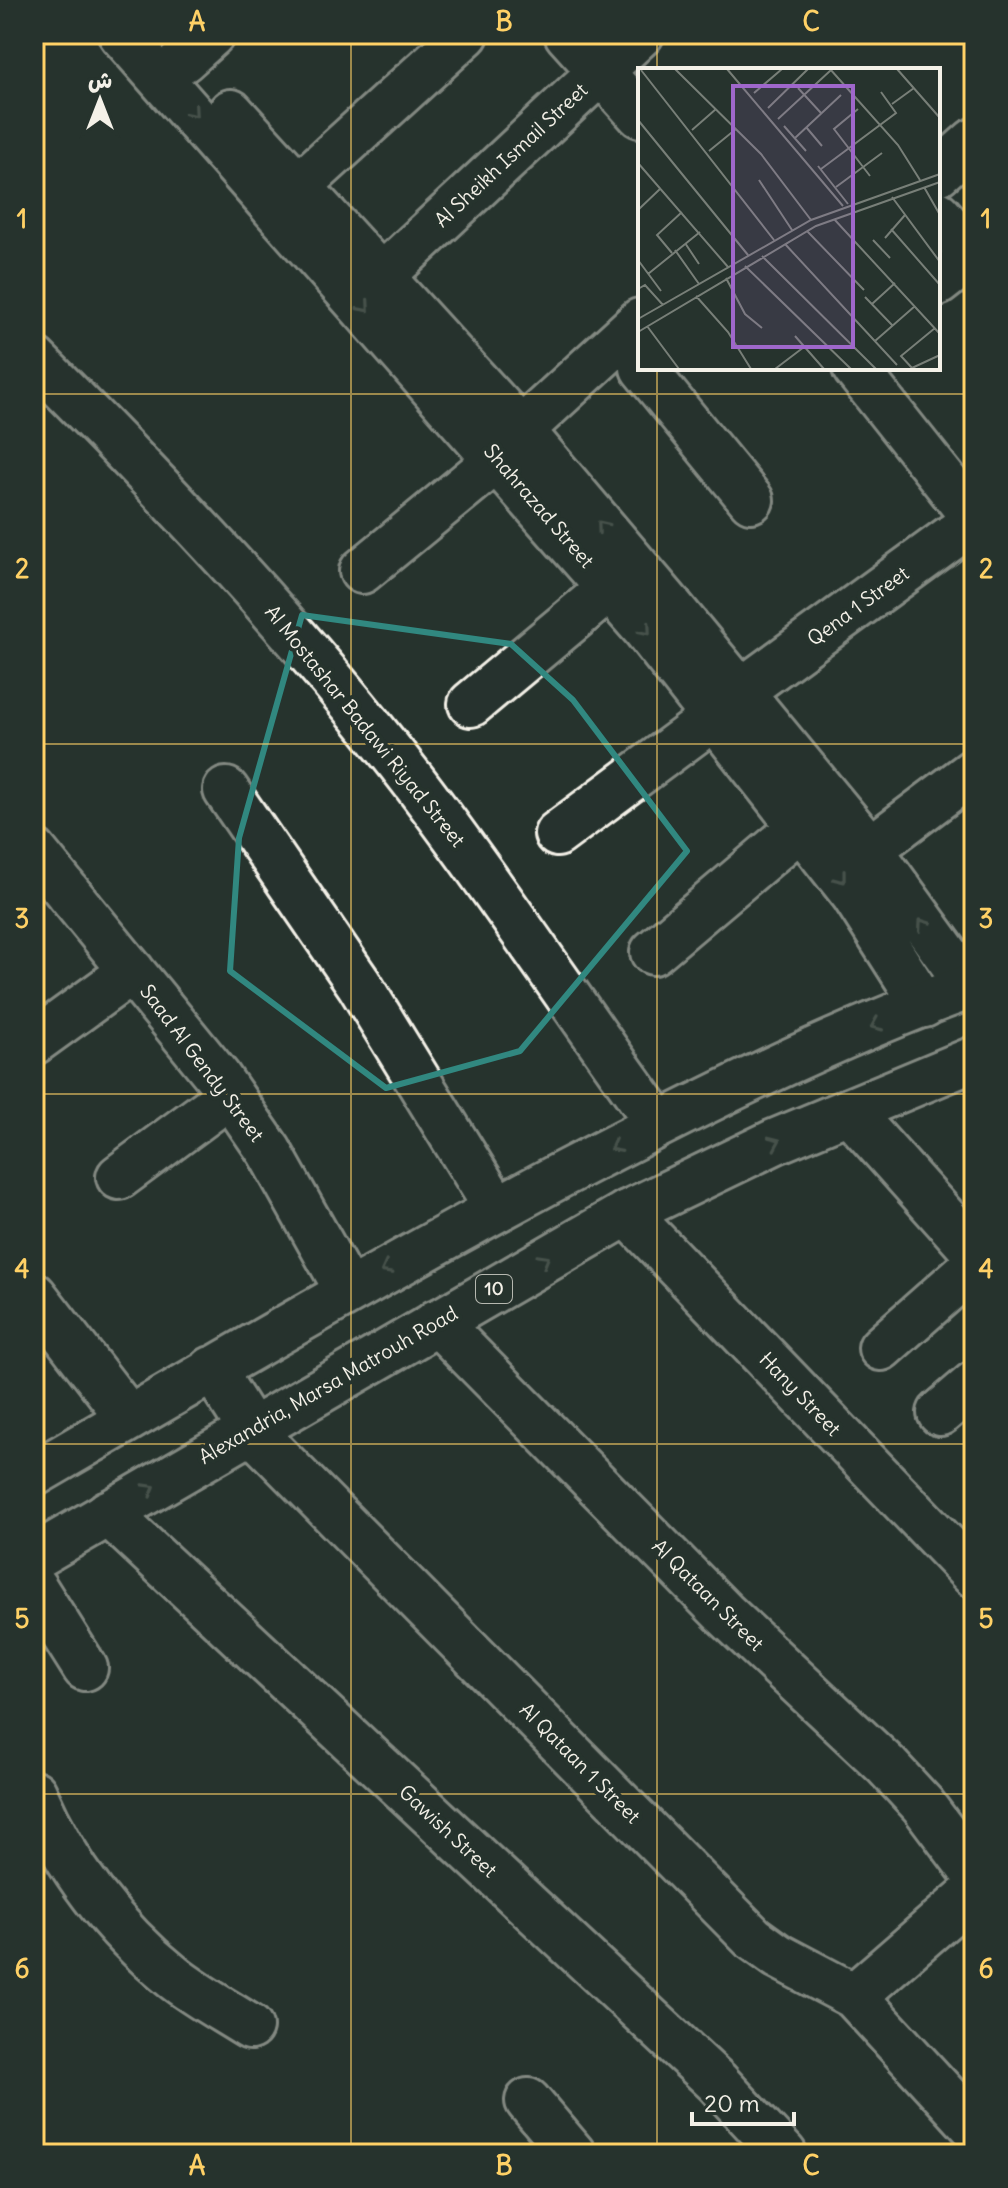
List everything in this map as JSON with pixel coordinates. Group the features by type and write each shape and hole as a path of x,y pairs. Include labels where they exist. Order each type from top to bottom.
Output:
{"street":[{"name":"Shahrazad Street","path":"121,34 509,444 729,703 801,827 854,895 924,1005"},
{"path":"300,185 466,34"},
{"path":"567,34 638,113"},
{"name":"Al Sheikh Ismail Street","path":"382,276 641,34"},
{"name":"Shahrazad Street","path":"185,43 300,185 382,276 509,444 610,588 729,703 870,849 972,986"},
{"path":"940,171 974,141"},
{"path":"940,216 974,256 940,282"},
{"path":"362,571 509,444 636,349"},
{"name":"Al Mostashar Badawi Riyad Street","path":"34,359 145,470 329,676 415,783 659,1124"},
{"path":"652,370 751,500"},
{"path":"857,370 974,519"},
{"name":"Qena 1 Street","path":"557,834 974,519"},
{"path":"471,704 610,588"},
{"path":"870,849 974,771"},
{"path":"226,790 359,984 497,1209"},
{"path":"653,952 801,827"},
{"name":"Saad Al Gendy Street","path":"34,851 230,1095 269,1151 347,1290"},
{"path":"34,1042 132,971"},
{"path":"34,1474 347,1290 659,1124 790,1061 972,986"},
{"name":"Alexandria, Marsa Matrouh Road","path":"34,1557 627,1213 712,1170 974,1059"},
{"path":"119,1177 230,1095"},
{"path":"849,1111 974,1251"},
{"name":"Hany Street","path":"627,1213 974,1575"},
{"path":"881,1348 974,1266"},
{"path":"34,1295 129,1418"},
{"name":"Al Qataan Street","path":"437,1322 724,1613 886,1765 923,1805 974,1873"},
{"name":"Al Qataan 1 Street","path":"212,1369 251,1430 753,1938 804,1972 854,1996 974,2127"},
{"path":"940,1413 974,1384"},
{"name":"Gawish Street","path":"108,1513 717,2082 784,2154"},
{"path":"34,1587 85,1668"},
{"path":"34,1793 54,1839 107,1914 173,1977 250,2027"},
{"path":"854,1996 974,1892"},
{"path":"528,2101 573,2154"}],"highlighted area":[{"path":"302,615 511,644 573,700 687,851 520,1051 386,1088 230,971 239,838"}]}
